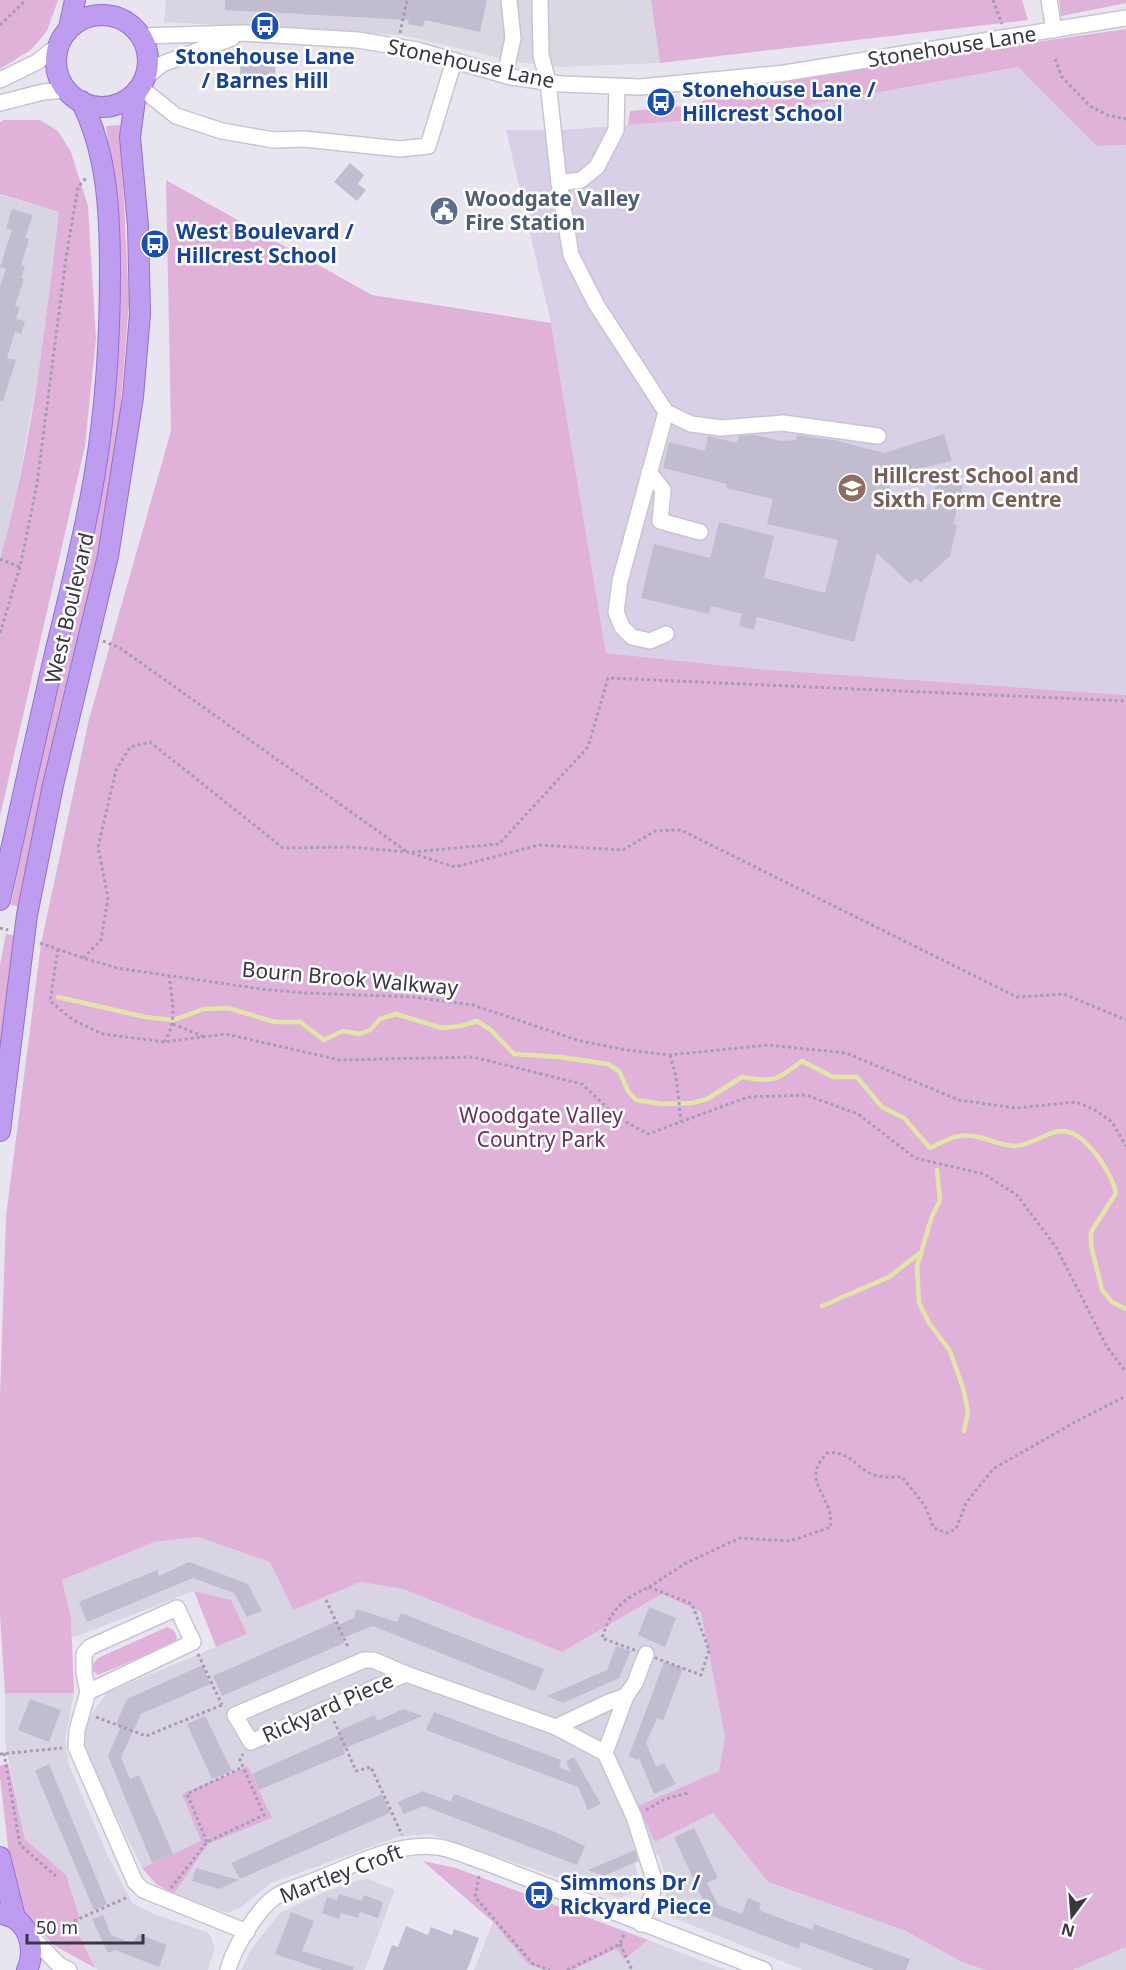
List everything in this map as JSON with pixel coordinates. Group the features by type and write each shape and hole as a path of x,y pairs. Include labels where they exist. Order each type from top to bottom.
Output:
{"main road":[{"path":"75,0 69,28 59,45 57,69 62,83 74,96 100,107 129,99 141,86 148,56 121,0"},
{"path":"69,28 98,15 108,15 134,29"},
{"name":"West Boulevard","path":"0,1131 27,915 52,784 108,556 133,397 140,314 138,226 130,137 141,86"},
{"name":"West Boulevard","path":"0,900 95,473 105,396 110,320 110,229 103,170 92,123 74,96"},
{"path":"0,1857 14,1921 32,1950 27,1970"}],"street":[{"path":"505,75 513,38 509,0"},
{"path":"540,0 542,55 548,82 559,183 571,255 596,304 666,412 691,424 721,428 783,423 878,436"},
{"path":"1049,0 1054,30"},
{"name":"Stonehouse Lane","path":"134,29 358,40 417,50 505,75 548,82 640,87 785,73 1126,18"},
{"name":"Stonehouse Lane","path":"141,86 162,64 243,33"},
{"path":"0,80 37,62 59,45"},
{"path":"141,86 176,116 222,131 274,140 304,139 400,149 428,146 454,61"},
{"path":"559,183 581,180 597,167 616,130 617,87"},
{"path":"0,103 43,92 74,96"},
{"path":"666,412 620,581 616,612 621,627 632,637 650,641 666,634"},
{"path":"649,472 663,490 660,521 700,532"},
{"path":"88,1692 193,1642 177,1608 90,1647 84,1654 84,1672 88,1692 77,1730 76,1747 135,1882 143,1890 247,1932"},
{"path":"635,1922 652,1896 654,1879 634,1817 605,1753 626,1696 635,1683 646,1654"},
{"name":"Rickyard Piece","path":"406,1674 250,1742 236,1715 355,1662 373,1660 406,1674 556,1727 605,1753"},
{"path":"556,1727 626,1696"},
{"path":"415,1847 440,1847 764,1970"},
{"name":"Martley Croft","path":"228,1970 247,1932 262,1910 277,1896 393,1850 415,1847"},
{"path":"14,1921 59,1965 69,1970"}],"path":[{"path":"0,25 26,0"},
{"path":"397,47 407,0"},
{"path":"993,0 1007,38"},
{"path":"1055,59 1062,77 1090,106 1107,115 1126,118"},
{"path":"0,633 20,567 37,484 66,258 78,187 90,173 103,170"},
{"path":"0,560 20,567"},
{"path":"102,641 120,648 408,852 455,867 539,845 623,850 655,831 681,830 1017,997 1064,994 1126,1020"},
{"path":"83,958 101,940 108,898 98,847 116,770 130,747 150,742 283,848 349,847 408,852 499,844 588,747 608,678 1126,701"},
{"name":"Bourn Brook Walkway","path":"32,941 117,968 169,976 261,989 413,997 473,1005 580,1041 626,1050 669,1055 768,1046 846,1053 959,1100 1016,1108 1076,1102 1095,1110 1112,1122 1126,1146"},
{"path":"57,949 50,1001 73,1020 103,1034 164,1042 226,1034 340,1060 473,1057 582,1084 617,1118 648,1134 748,1097 806,1095 858,1114 915,1158 984,1174 1017,1195 1056,1247 1107,1347 1126,1372"},
{"path":"164,1042 172,1024 173,1005 169,976"},
{"path":"172,1024 206,1037"},
{"path":"669,1055 676,1076 681,1121"},
{"path":"649,1587 692,1604 709,1650 701,1675 602,1638 605,1626 617,1606 628,1597 649,1587 686,1563 740,1538 790,1541 831,1527 830,1509 815,1482 818,1464 827,1453 838,1452 852,1459 858,1467 878,1476 902,1477 925,1506 934,1528 947,1533 956,1529 966,1503 993,1469 1126,1396"},
{"path":"326,1600 355,1662"},
{"path":"193,1642 222,1705 236,1715"},
{"path":"83,1712 146,1736 222,1705"},
{"path":"328,1708 356,1771 371,1767 415,1847"},
{"path":"162,1898 207,1842 264,1815 240,1760 250,1742"},
{"path":"58,1878 20,1845 2,1753 76,1747"},
{"path":"207,1842 187,1794 243,1767"},
{"path":"634,1817 665,1799 688,1793"},
{"path":"482,1862 475,1897 533,1964 550,1970"},
{"path":"74,1921 143,1890"},
{"path":"567,1970 620,1944 635,1922"},
{"path":"620,1944 632,1970"}],"shaded area":[{"path":"166,0 409,0 402,35 164,22"},
{"path":"409,0 651,0 660,63 559,67 517,62 402,35"},
{"name":"Hillcrest School and Sixth Form Centre","path":"1018,67 1097,146 1126,145 1126,695 758,669 606,653 551,323 506,130 561,130 748,116"},
{"path":"0,195 59,212 41,358 12,518 0,559"},
{"path":"198,1537 270,1562 293,1610 361,1582 403,1589 562,1652 662,1594 701,1612 725,1737 719,1771 639,1806 655,1841 713,1813 768,1882 906,1931 962,1962 985,1970 803,1970 669,1916 663,1906 668,1884 658,1854 635,1863 638,1878 635,1892 619,1898 429,1834 398,1837 271,1883 240,1908 227,1913 174,1894 208,1844 272,1818 252,1774 247,1766 183,1794 201,1841 142,1868 86,1754 83,1738 89,1717 108,1692 247,1634 230,1600 194,1591 72,1638 71,1617 62,1580 154,1542"},
{"path":"5,1693 74,1693 65,1739 69,1765 107,1854 132,1903 154,1914 209,1933 215,1948 208,1970 98,1970 95,1968 78,1933 79,1914 66,1875 25,1839 5,1743"},
{"path":"366,1878 395,1890 365,1970 241,1970 252,1948 280,1913 324,1892"},
{"path":"493,1922 528,1964 545,1970 474,1970"},
{"path":"648,1940 726,1970 573,1970 618,1949 624,1960"},
{"path":"1126,1947 1126,1970 1073,1970"}],"green space":[{"path":"0,0 58,0 47,31 32,49 0,69"},
{"path":"651,0 1022,0 1028,20 660,63"},
{"path":"1059,0 1126,0 1126,3 1061,16"},
{"path":"1126,29 1126,145 1097,146 1018,67 748,116 628,125 630,111 693,105 742,85"},
{"path":"40,120 58,131 71,152 88,206 96,338 85,446 0,816 0,559 29,431 43,343 59,212 0,194 0,122"},
{"path":"120,125 129,302 114,485 20,907 11,905 41,746 100,487 113,175 106,126"},
{"name":"Woodgate Valley Country Park","path":"166,180 372,295 551,323 606,653 758,669 1126,695 1126,1947 1073,1970 985,1970 962,1962 906,1931 768,1882 713,1813 655,1842 638,1806 719,1771 725,1737 701,1612 662,1594 562,1652 403,1589 361,1582 293,1610 270,1562 198,1537 154,1542 62,1580 71,1617 74,1693 5,1693 0,1616 0,1397 6,1216 41,944 89,719 171,431"},
{"path":"6,934 17,936 0,1049 0,965"},
{"path":"194,1591 231,1600 247,1634 216,1647"},
{"path":"167,1627 175,1632 177,1642 98,1675 92,1670 98,1658"},
{"path":"8,1763 25,1839 66,1875 79,1915 78,1933 95,1968 55,1946 26,1917 9,1855 0,1777 0,1766"},
{"path":"248,1766 272,1818 208,1844 174,1894 156,1884 142,1868 201,1841 182,1794"},
{"path":"423,1861 456,1868 648,1940 624,1960 617,1949 573,1970 545,1970 528,1964 493,1922"}],"building":[{"path":"225,0 487,0 480,32 425,20 423,27 408,24 409,20 225,10"},
{"path":"241,54 276,56 275,76 240,74"},
{"path":"350,163 364,175 358,184 366,190 357,201 334,182"},
{"path":"12,209 33,215 25,238 29,239 21,265 25,266 21,278 24,279 15,306 20,307 16,319 25,321 21,334 15,332 7,358 16,360 3,401 0,401 0,286 6,269 0,267 12,230 6,228"},
{"path":"944,434 952,461 892,475 888,494 931,505 937,480 963,486 953,524 957,525 950,556 921,582 916,578 910,584 877,553 854,642 757,617 754,630 739,626 742,614 711,606 709,614 641,598 654,544 710,558 719,522 774,536 764,578 825,593 838,540 767,524 773,499 726,488 727,484 663,468 669,442 705,451 708,436 737,443 739,436 755,435 781,441 796,440 797,435 834,440 884,453"},
{"path":"189,1562 248,1584 262,1611 247,1617 234,1593 193,1578 87,1622 79,1602 157,1570 159,1576"},
{"path":"649,1607 676,1618 665,1647 638,1635"},
{"path":"356,1609 397,1622 401,1613 544,1669 535,1691 373,1626 342,1638 344,1643 222,1696 213,1676 335,1622 336,1626 354,1618"},
{"path":"616,1646 631,1651 619,1678 563,1703 547,1696 607,1670"},
{"path":"664,1662 683,1668 663,1721 657,1718 646,1743 656,1767 664,1763 676,1784 654,1794 639,1758 638,1760 629,1756"},
{"path":"203,1665 210,1684 141,1714 121,1758 130,1779 139,1775 173,1854 152,1863 108,1756 121,1726 116,1724 127,1699"},
{"path":"30,1699 61,1710 49,1742 18,1730"},
{"path":"403,1709 423,1716 343,1749 345,1754 259,1790 252,1774 341,1734 340,1730 375,1715 377,1721"},
{"path":"434,1712 561,1760 559,1767 571,1772 566,1761 574,1757 601,1804 588,1810 578,1787 426,1730"},
{"path":"205,1716 232,1771 212,1779 187,1724"},
{"path":"49,1764 107,1904 94,1910 35,1771"},
{"path":"423,1791 451,1802 454,1794 555,1832 585,1846 577,1865 424,1806 404,1814 398,1802"},
{"path":"382,1794 390,1813 240,1879 231,1863"},
{"path":"694,1828 718,1878 707,1883 718,1905 742,1914 748,1898 761,1903 759,1910 812,1930 814,1924 910,1959 906,1970 875,1970 801,1942 799,1949 710,1915 674,1837"},
{"path":"635,1850 638,1861 604,1876 588,1870"},
{"path":"196,1868 239,1880 219,1889 192,1881"},
{"path":"339,1894 362,1901 364,1895 383,1902 378,1918 360,1912 358,1918 341,1913 339,1919 322,1913 327,1897 337,1900"},
{"path":"291,1912 314,1921 302,1951 354,1967 353,1970 323,1970 275,1954"},
{"path":"103,1915 111,1935 133,1944 138,1934 167,1945 159,1967 115,1950 108,1953 92,1919"},
{"path":"406,1926 428,1935 431,1927 452,1935 454,1929 479,1938 467,1970 383,1970 392,1945 398,1947"}],"waterway":[{"path":"58,997 145,1017 173,1020 204,1009 228,1008 275,1022 300,1022 324,1040 343,1031 359,1034 370,1030 380,1019 396,1014 442,1028 477,1021 491,1030 514,1054 560,1057 608,1064 619,1071 628,1091 636,1100 662,1104 692,1103 707,1099 742,1077 769,1080 780,1076 802,1061 833,1077 857,1077 882,1107 904,1118 930,1148 960,1136 974,1136 1014,1146 1027,1144 1050,1133 1061,1131 1070,1133 1079,1137 1096,1154 1109,1175 1116,1193 1091,1232 1091,1245 1102,1290 1112,1302 1126,1309"},
{"path":"937,1170 940,1201 932,1216 917,1266 919,1303 929,1323 950,1351 963,1388 968,1411 964,1431"},
{"path":"822,1306 889,1277 921,1252"}],"place":[{"name":"Stonehouse Lane / Barnes Hill","path":"265,26"},
{"name":"Stonehouse Lane / Hillcrest School","path":"661,102"},
{"name":"Woodgate Valley Fire Station","path":"444,211"},
{"name":"West Boulevard / Hillcrest School","path":"155,244"},
{"name":"Hillcrest School and Sixth Form Centre","path":"852,488"},
{"name":"Simmons Dr / Rickyard Piece","path":"539,1895"}]}
